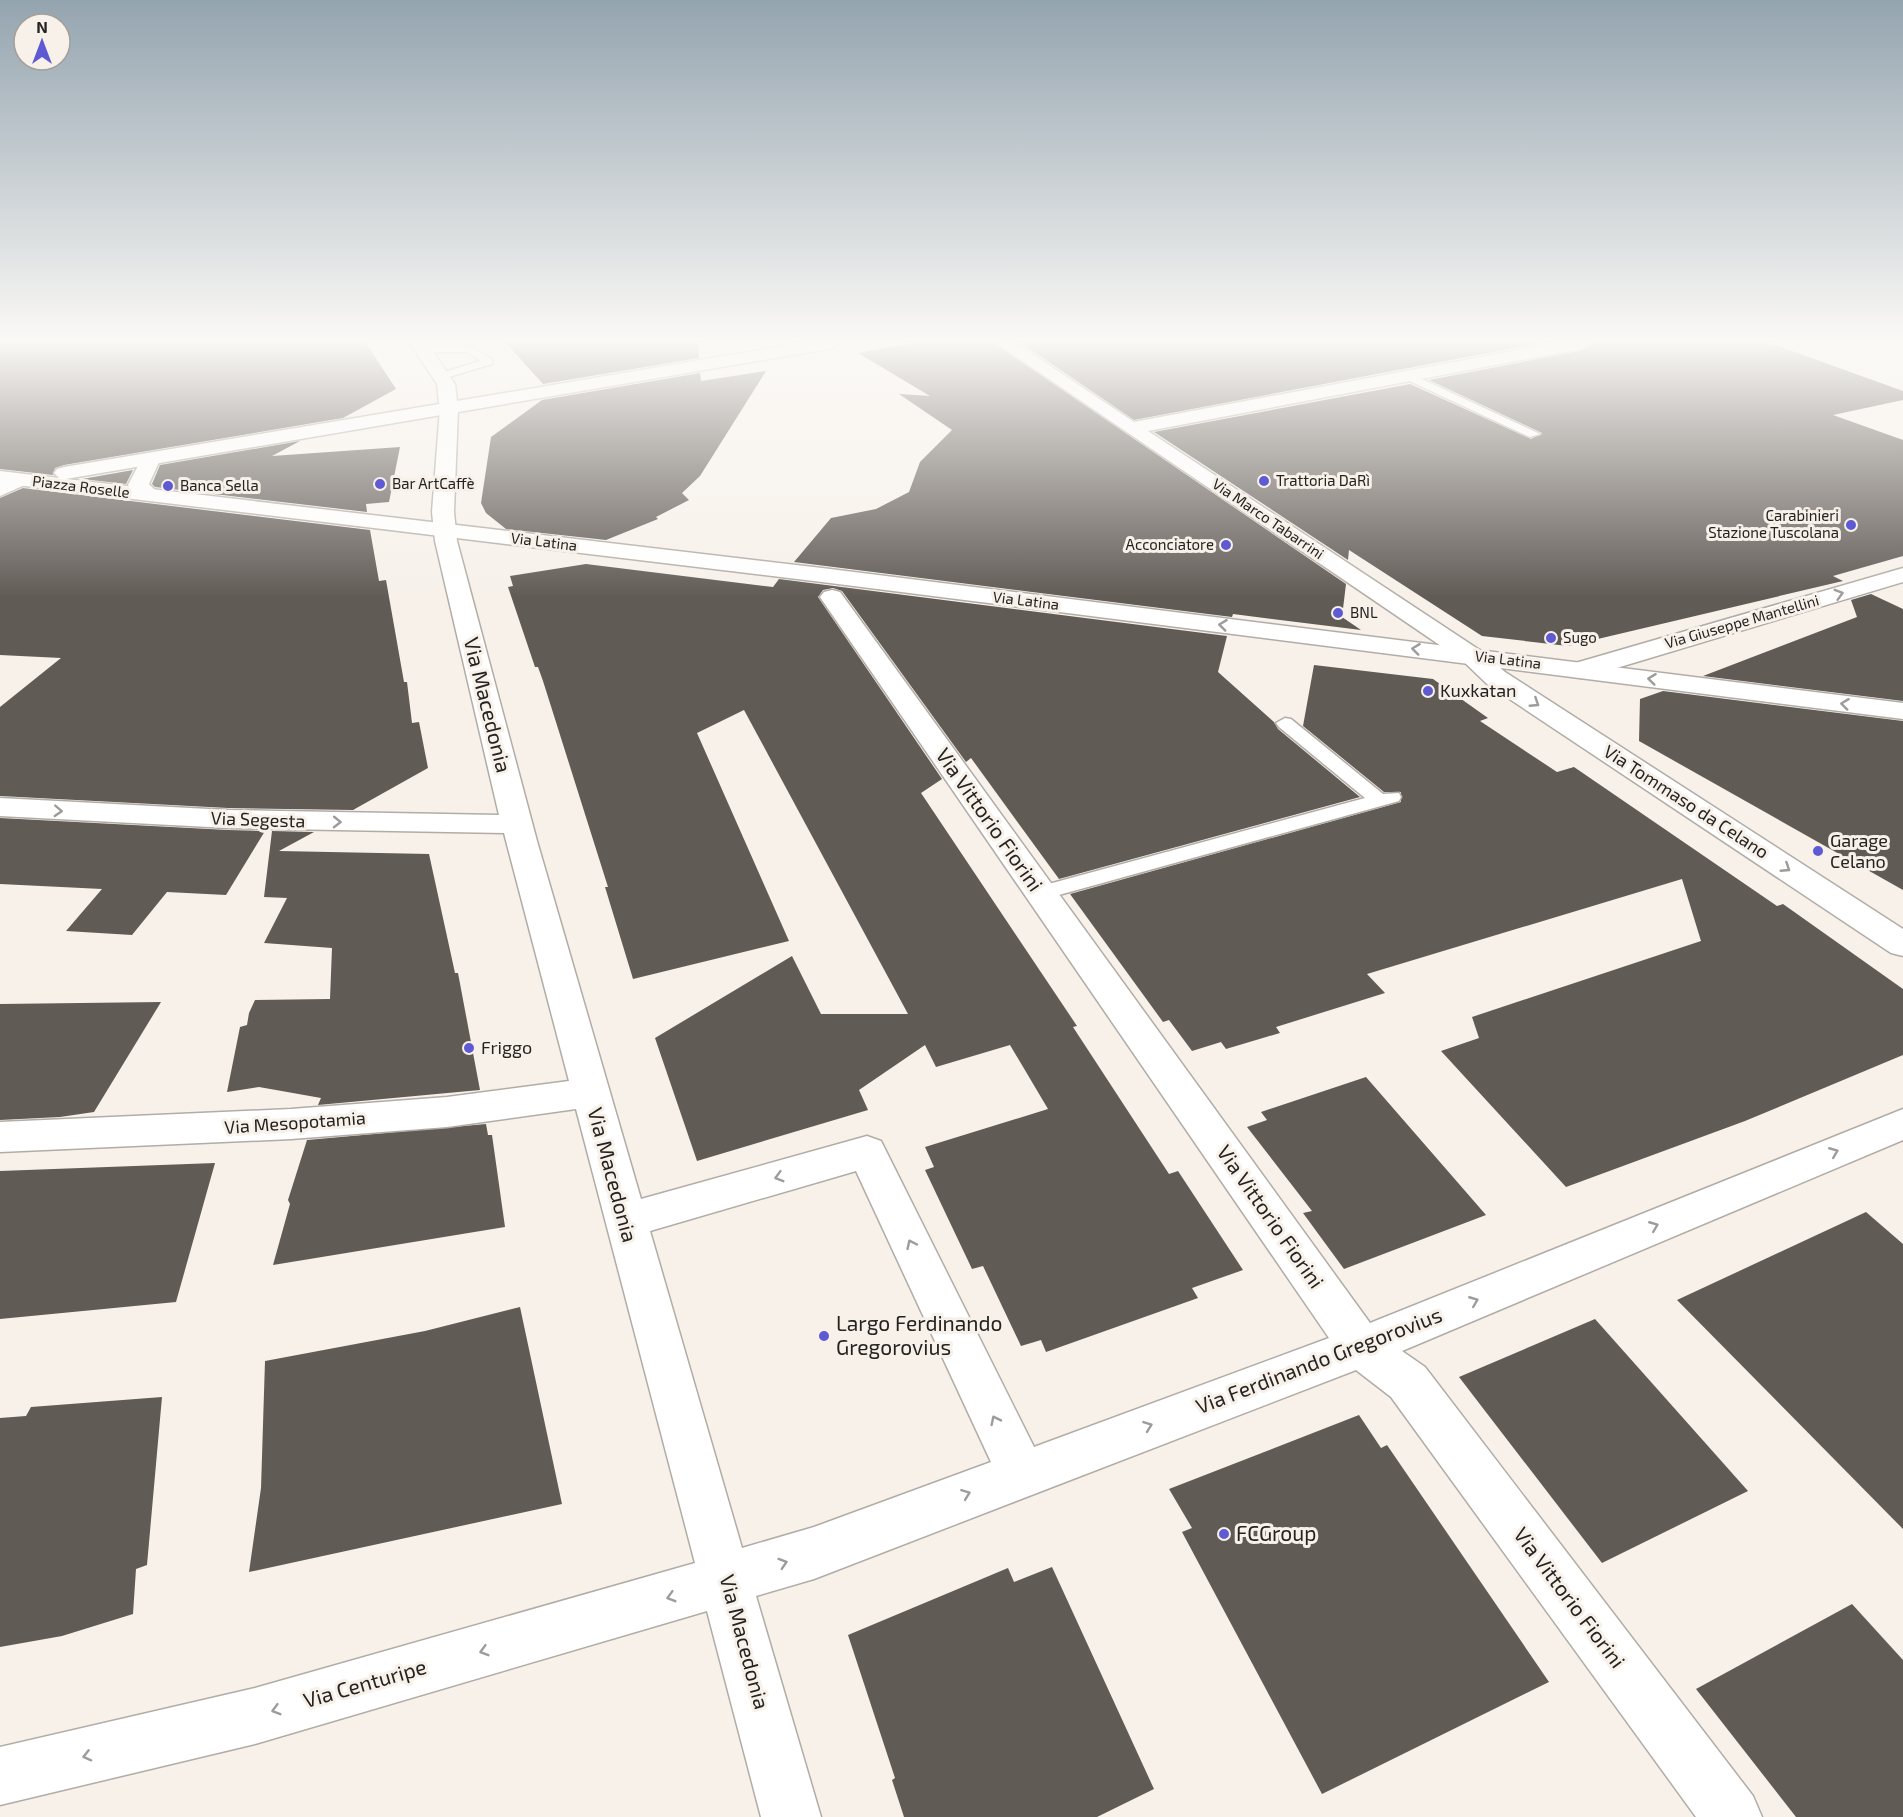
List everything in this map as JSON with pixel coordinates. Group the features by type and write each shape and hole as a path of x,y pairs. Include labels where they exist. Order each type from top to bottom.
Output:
{"street":[{"path":"150,460 339,428"},
{"name":"Via Macedonia","path":"448,428 443,530 517,824 625,1221 728,1581 791,1817"},
{"name":"Via Marco Tabarrini","path":"1131,428 1472,656"},
{"name":"Piazza Roselle","path":"10,478 150,460"},
{"name":"Piazza Roselle","path":"149,494 138,485 150,460"},
{"path":"0,490 10,478"},
{"name":"Piazza Roselle","path":"10,478 149,494"},
{"name":"Via Latina","path":"149,494 1903,711"},
{"name":"Via Giuseppe Mantellini","path":"1581,670 1903,575"},
{"name":"Via Vittorio Fiorini","path":"832,597 1361,1347 1408,1382 1732,1817"},
{"name":"Via Tommaso da Celano","path":"1472,656 1496,678 1903,945"},
{"name":"Via Segesta","path":"0,807 228,819 517,824"},
{"name":"Via Mesopotamia","path":"0,1137 291,1124 447,1112 590,1093"},
{"name":"Via Ferdinando Gregorovius","path":"728,1581 814,1553 1021,1473 1361,1347 1903,1124"},
{"path":"625,1221 867,1152 1021,1473"},
{"name":"Via Centuripe","path":"0,1776 255,1716 728,1581"}],"lane":[{"path":"1520,428 1534,434"},
{"path":"1041,893 1386,798 1285,723"}],"building":[{"path":"0,428 285,428 64,465 55,468 53,475 0,469"},
{"path":"504,428 730,428 700,476 682,493 689,500 656,517 658,519 606,540 506,529 486,513 481,503 491,437"},
{"path":"949,428 1118,428 1346,584 1342,617 1361,630 1233,614 1232,617 794,562 831,518 876,509 909,492 920,462 952,430"},
{"path":"1176,428 1506,428 1531,439 1542,433 1531,428 1869,428 1903,440 1903,556 1833,576 1843,581 1568,646 1482,636 1349,550 1348,560 1154,432"},
{"path":"300,441 272,456 400,447 389,502 366,504 367,512 155,487 152,484 160,465"},
{"path":"133,470 126,484 82,479"},
{"path":"23,488 370,530 379,581 386,580 404,682 407,682 412,723 419,722 428,768 353,810 228,808 0,796 0,707 61,658 0,655 0,498"},
{"path":"586,564 773,587 779,579 1227,636 1218,672 1274,722 1278,729 1360,797 1059,879 971,758 966,762 842,591 833,588 823,590 818,597 942,779 921,793 1077,1026 1073,1027 1169,1174 1178,1171 1243,1270 1192,1288 1198,1298 1046,1352 1041,1340 1021,1346 983,1266 972,1269 925,1170 934,1167 925,1147 1048,1109 1010,1045 936,1067 925,1045 859,1090 868,1110 697,1161 655,1038 792,956 821,1014 908,1014 744,710 697,733 789,941 633,979 605,887 608,887 543,681 538,667 535,667 508,587 513,586 510,576"},
{"path":"1871,594 1903,609 1903,701 1703,676 1857,617 1851,600"},
{"path":"1314,665 1433,679 1488,718 1480,721 1557,772 1574,767 1777,906 1783,904 1903,989 1903,1055 1745,1121 1566,1187 1441,1051 1479,1038 1472,1017 1701,941 1682,879 1367,974 1385,993 1276,1027 1280,1033 1226,1049 1221,1042 1192,1051 1169,1020 1163,1022 1070,894 1401,802 1401,792 1384,792 1303,726"},
{"path":"1663,691 1903,721 1903,890 1639,741 1640,699"},
{"path":"0,818 265,831 226,895 167,892 132,935 66,931 102,889 0,884"},
{"path":"272,831 314,832 279,851 429,854 455,973 458,973 480,1090 318,1105 321,1098 259,1087 227,1092 240,1027 247,1025 255,1000 330,999 332,948 264,943 287,898 264,897"},
{"path":"161,1002 94,1112 60,1117 0,1120 0,1004"},
{"path":"1366,1077 1486,1215 1344,1269 1303,1213 1312,1211 1247,1127 1267,1120 1261,1112"},
{"path":"486,1124 488,1135 492,1135 505,1227 273,1265 290,1204 288,1200 307,1140"},
{"path":"215,1163 176,1302 0,1319 0,1171"},
{"path":"1866,1212 1903,1244 1903,1529 1677,1300"},
{"path":"520,1307 562,1504 249,1572 261,1488 265,1361 425,1331"},
{"path":"1595,1319 1748,1491 1602,1563 1459,1377"},
{"path":"162,1397 147,1565 136,1569 133,1614 62,1636 0,1647 0,1418 26,1416 31,1407"},
{"path":"1359,1415 1381,1448 1387,1445 1549,1682 1322,1794 1182,1532 1192,1528 1169,1489"},
{"path":"1052,1567 1154,1789 1097,1817 904,1817 892,1780 895,1778 848,1635 1008,1568 1014,1582"},
{"path":"1852,1604 1903,1660 1903,1817 1796,1817 1696,1689"}],"place":[{"name":"Trattoria DaRì","path":"1264,481"},
{"name":"Bar ArtCaffè","path":"380,484"},
{"name":"Banca Sella","path":"168,486"},
{"name":"Carabinieri Stazione Tuscolana","path":"1851,525"},
{"name":"Acconciatore","path":"1226,545"},
{"name":"BNL","path":"1338,613"},
{"name":"Sugo","path":"1551,638"},
{"name":"Kuxkatan","path":"1428,691"},
{"name":"Garage Celano","path":"1818,851"},
{"name":"Friggo","path":"469,1048"},
{"name":"Largo Ferdinando Gregorovius","path":"824,1336"},
{"name":"FCGroup","path":"1224,1534"}]}
